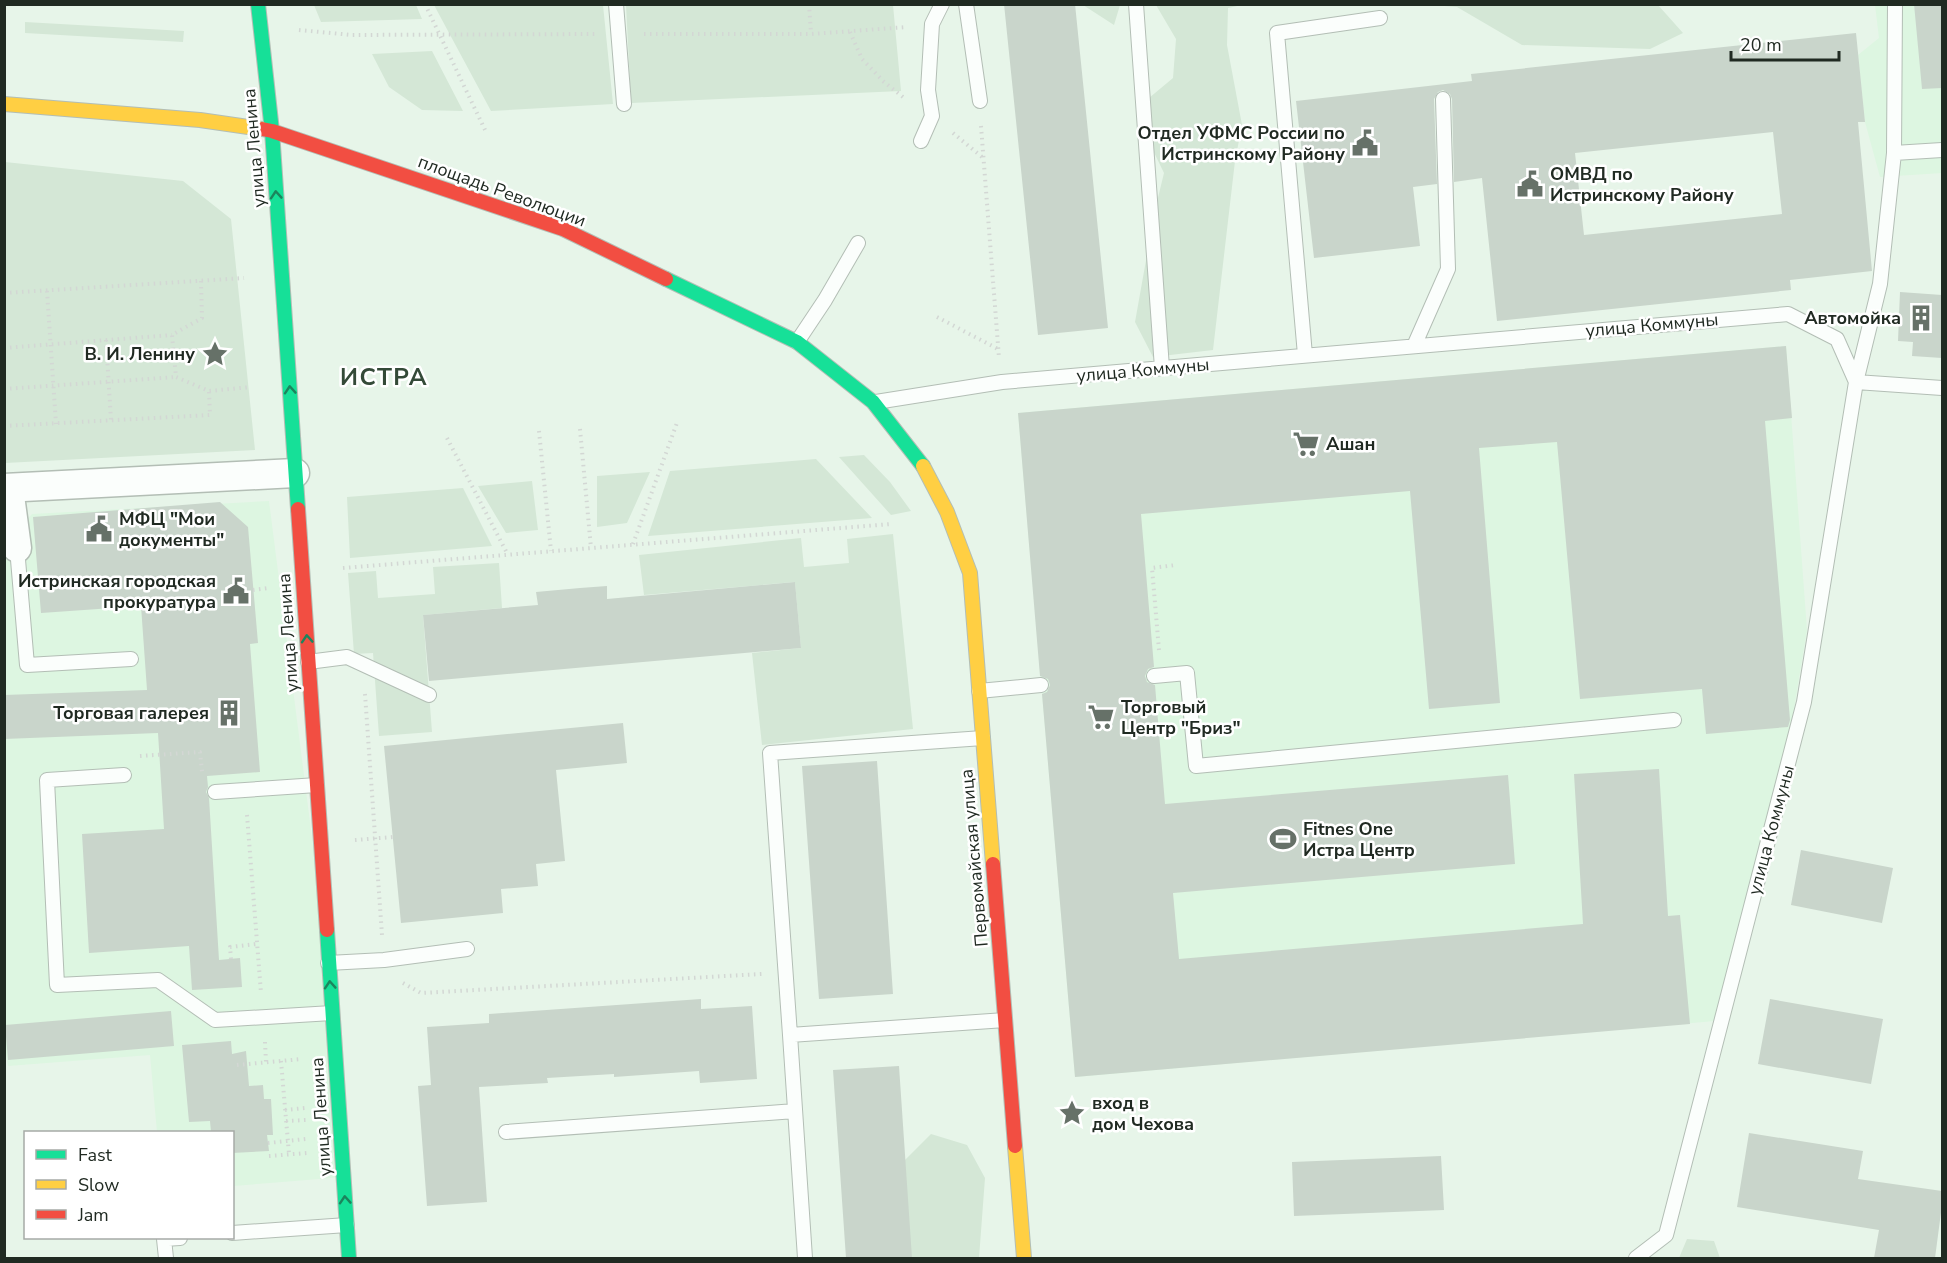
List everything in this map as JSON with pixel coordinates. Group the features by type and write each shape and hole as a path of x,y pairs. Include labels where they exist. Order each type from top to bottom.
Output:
{"main road":[{"name":"улица Ленина","path":"258,4 272,131 349,1258"},
{"name":"площадь Революции","path":"4,104 200,120 272,131 563,229 797,342 873,402 922,465"},
{"name":"Первомайская улица","path":"922,465 947,512 970,573 1024,1258"}],"street":[{"path":"16,548 7,488 295,473"}],"lane":[{"path":"616,4 624,104"},
{"path":"921,141 932,116 928,90 932,24 942,4"},
{"path":"966,4 980,101"},
{"path":"1136,4 1162,368"},
{"name":"улица Коммуны","path":"1636,1258 1666,1235 1804,702 1856,382 1880,284 1894,153 1895,4"},
{"path":"1305,355 1277,33 1380,18"},
{"path":"1414,346 1448,269 1443,99"},
{"path":"1894,153 1942,150"},
{"path":"797,342 825,300 858,243"},
{"name":"улица Коммуны","path":"873,402 1002,382 1788,314 1837,339 1856,382"},
{"path":"1856,382 1942,388"},
{"path":"16,548 27,665 131,659"},
{"path":"308,662 347,657 429,695"},
{"path":"1154,676 1187,673 1196,766 1674,720"},
{"path":"979,691 1041,685"},
{"path":"805,1258 770,753 983,738"},
{"path":"124,775 47,780 57,984 158,980 214,1020 332,1013"},
{"path":"215,792 316,785"},
{"path":"328,963 384,960 467,949"},
{"path":"790,1035 1005,1020"},
{"path":"506,1132 795,1112"},
{"path":"234,1233 347,1225"},
{"path":"165,1239 166,1258"}],"path":[{"path":"425,4 486,132"},
{"path":"809,4 811,34"},
{"path":"299,30 352,35 811,34 874,31 932,24"},
{"path":"981,147 1002,382"},
{"path":"4,293 244,278"},
{"path":"4,348 172,335 202,318 201,281"},
{"path":"47,291 56,424"},
{"path":"937,317 998,349"},
{"path":"172,335 176,377"},
{"path":"106,340 111,420"},
{"path":"4,389 176,377 209,391 251,387"},
{"path":"4,426 210,415 209,391"},
{"path":"633,544 678,420"},
{"path":"580,429 591,548"},
{"path":"539,431 550,551"},
{"path":"447,438 508,555"},
{"path":"343,568 891,524"},
{"path":"1159,655 1152,568 1176,565"},
{"path":"254,590 268,588"},
{"path":"363,664 384,960"},
{"path":"124,775 123,757 200,752 202,779 214,778 215,792"},
{"path":"245,790 263,1018"},
{"path":"354,840 393,837"},
{"path":"231,959 230,947 257,944"},
{"path":"359,961 421,993 786,973"},
{"path":"237,1065 306,1059"},
{"path":"281,1061 289,1154"},
{"path":"285,1110 310,1108"},
{"path":"285,1118 311,1120"},
{"path":"268,1143 312,1139"},
{"path":"269,1156 313,1152"}],"shaded area":[{"path":"314,5 416,5 422,19 321,22"},
{"path":"434,5 603,5 613,104 491,111"},
{"path":"626,5 893,5 901,91 631,103"},
{"path":"1083,5 1120,5 1114,25"},
{"path":"1156,5 1242,5 1228,8 1227,45 1242,125 1235,161 1213,350 1153,357 1135,322 1164,173 1148,140 1143,103 1173,78 1176,39"},
{"path":"1432,5 1658,5 1683,33 1650,49 1522,45 1457,7"},
{"path":"1875,5 1942,5 1942,173 1880,177 1865,122 1858,55 1879,38"},
{"path":"25,22 184,31 183,42 25,33"},
{"path":"432,51 463,111 422,110 389,87 372,54"},
{"path":"5,162 183,181 231,219 255,450 5,463"},
{"path":"1786,346 1807,630 1791,727 1715,1021 1075,1077 1018,413"},
{"path":"864,455 890,482 911,511 891,515 839,457"},
{"path":"816,459 872,518 648,536 670,471"},
{"path":"650,472 627,523 597,527 597,476"},
{"path":"532,481 538,530 506,533 478,486"},
{"path":"463,488 492,546 350,558 347,497"},
{"path":"269,501 328,963 344,1177 234,1186 234,1131 157,1131 150,1055 8,1066 4,1041 5,543 32,514"},
{"path":"893,534 913,729 762,745 752,653 801,648 795,582 644,595 639,555 801,538 804,567 849,563 847,539"},
{"path":"499,563 502,608 423,615 432,732 379,736 373,653 354,654 348,573 376,571 378,598 435,594 433,567"},
{"path":"931,1134 967,1145 985,1178 979,1258 907,1258 904,1161"},
{"path":"1687,1239 1714,1241 1720,1258 1679,1258"}],"building":[{"path":"1004,4 1075,4 1108,328 1038,335"},
{"path":"1914,4 1942,4 1942,88 1922,89"},
{"name":"ОМВД по Истринскому Району","path":"1856,33 1865,122 1858,122 1872,271 1790,280 1791,290 1497,321 1482,178 1454,182 1452,99 1450,94 1443,90 1438,92 1434,99 1437,184 1413,187 1420,246 1314,258 1296,101 1472,81 1471,74","holes":["1773,132 1782,214 1584,235 1575,153"]},
{"name":"Автомойка","path":"1900,292 1942,295 1942,358 1912,356 1913,342 1898,341"},
{"name":"Торговый Центр \"Бриз\"","path":"1786,346 1792,418 1765,421 1790,720 1788,727 1706,734 1702,689 1580,699 1557,442 1479,448 1500,703 1429,709 1410,491 1141,514 1154,667 1148,669 1145,676 1147,682 1155,685 1165,804 1508,775 1515,864 1173,893 1179,959 1583,924 1574,774 1659,769 1668,916 1680,915 1690,1024 1075,1077 1042,694 1047,692 1050,685 1048,679 1040,676 1018,413"},
{"path":"220,502 248,527 258,643 250,644 260,772 207,776 206,792 209,798 219,960 240,958 242,987 192,990 189,946 89,953 82,834 164,829 158,733 4,739 4,695 147,690 141,606 41,613 33,517"},
{"path":"795,582 801,648 429,681 423,615 538,605 536,592 580,588 607,586 607,599"},
{"path":"623,723 627,763 556,770 565,861 536,864 538,886 501,889 503,913 401,923 384,746"},
{"path":"877,761 893,994 819,999 802,766"},
{"path":"1801,850 1893,868 1882,923 1791,905"},
{"path":"701,999 701,1009 752,1006 757,1079 700,1083 699,1071 614,1077 614,1074 547,1078 548,1083 479,1087 487,1202 427,1206 418,1086 431,1085 427,1027 489,1023 489,1014"},
{"path":"1770,999 1883,1019 1871,1084 1758,1064"},
{"path":"171,1011 174,1046 8,1060 5,1025"},
{"path":"231,1041 232,1054 246,1051 249,1086 263,1085 264,1099 271,1099 273,1135 267,1135 269,1151 234,1153 234,1131 211,1131 210,1121 189,1122 182,1045"},
{"path":"899,1066 912,1258 846,1258 833,1070"},
{"path":"1749,1133 1863,1151 1858,1179 1942,1191 1935,1258 1874,1258 1879,1230 1737,1207"},
{"path":"1441,1156 1444,1210 1294,1216 1292,1162"}],"traffic: fast":[{"path":"258,4 272,131 298,509"},
{"path":"666,279 797,342 873,402 923,466"},
{"path":"327,930 349,1258"}],"traffic: slow":[{"path":"4,104 200,120 262,129"},
{"path":"923,466 947,512 970,573 993,864"},
{"path":"1015,1146 1024,1258"}],"traffic: jam":[{"path":"262,129 563,229 666,279"},
{"path":"298,509 327,930"},
{"path":"993,864 1015,1146"}],"place":[{"name":"Отдел УФМС России по Истринскому Району","path":"1365,143"},
{"name":"ОМВД по Истринскому Району","path":"1530,184"},
{"name":"Автомойка","path":"1921,318"},
{"name":"В. И. Ленину","path":"215,354"},
{"name":"Ашан","path":"1306,444"},
{"name":"МФЦ \"Мои документы\"","path":"99,529"},
{"name":"Истринская городская прокуратура","path":"236,591"},
{"name":"Торговая галерея","path":"229,713"},
{"name":"Торговый Центр \"Бриз\"","path":"1101,717"},
{"name":"Fitnes One Истра Центр","path":"1283,839"},
{"name":"вход в дом Чехова","path":"1072,1113"}],"district":[{"name":"ИСТРА","path":"384,377"}]}
